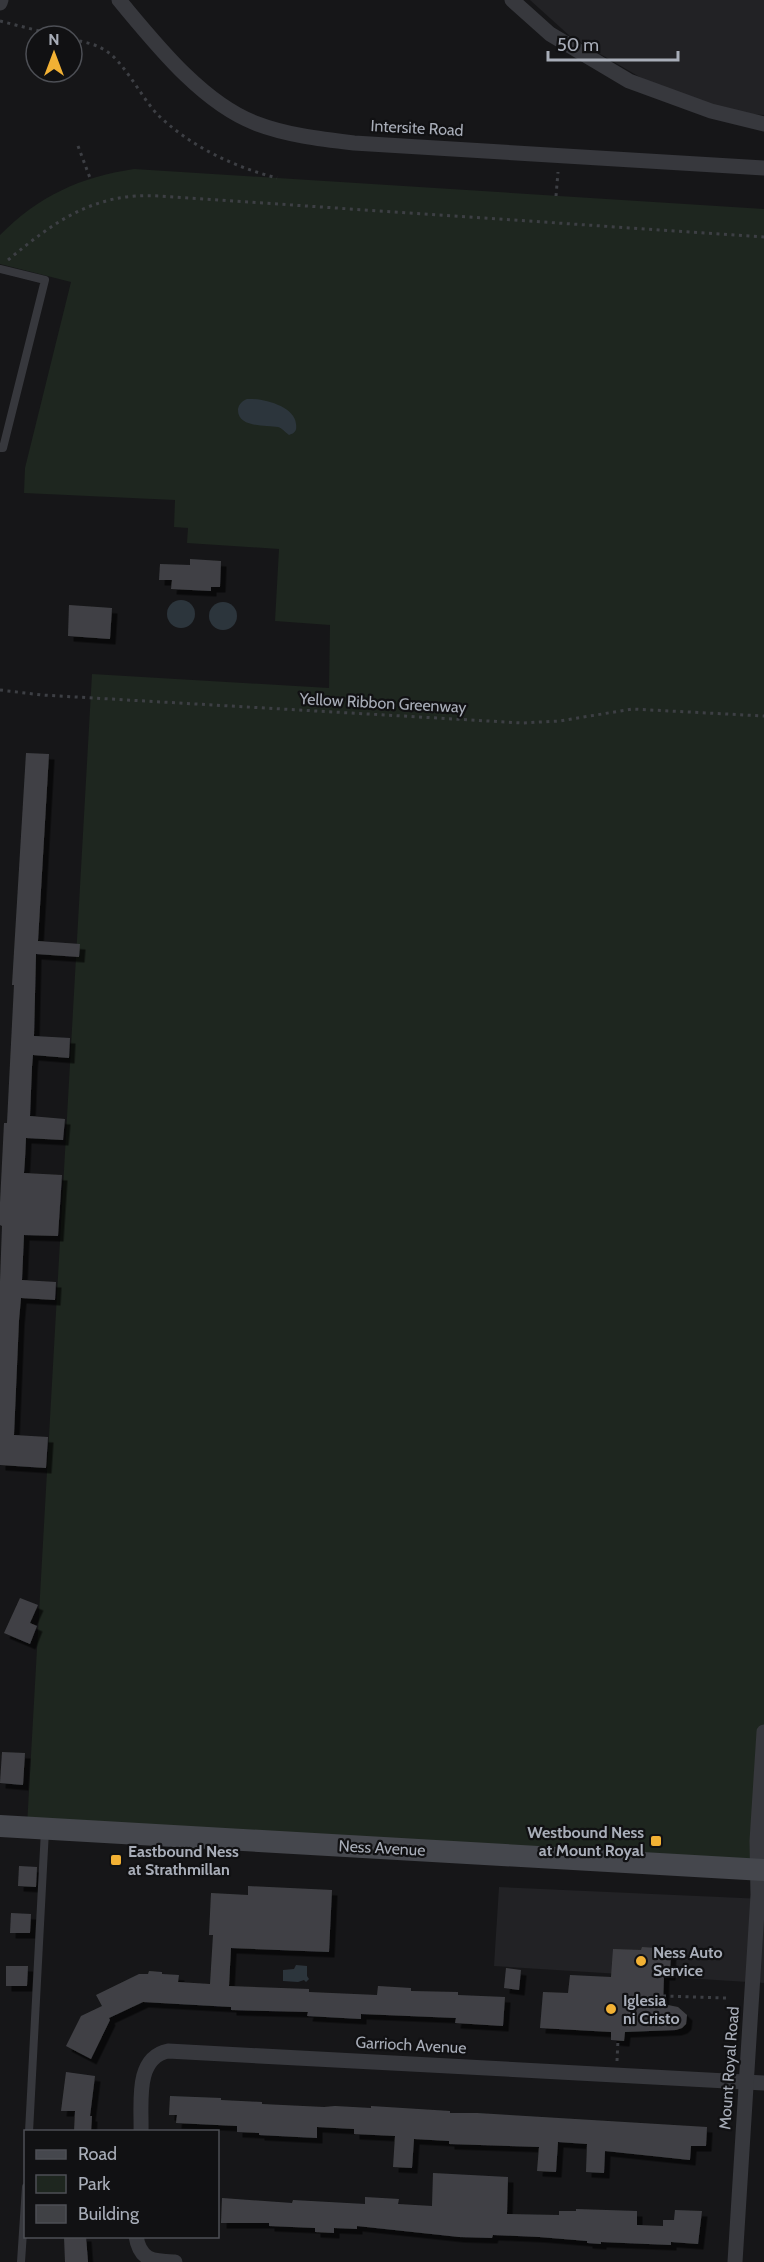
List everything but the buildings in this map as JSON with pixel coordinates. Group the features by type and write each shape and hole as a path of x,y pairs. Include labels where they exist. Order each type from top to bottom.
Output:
{"main road":[{"name":"Ness Avenue","path":"0,1826 761,1870"}],"street":[{"name":"Intersite Road","path":"119,0 188,77 228,108 252,122 296,135 354,143 764,168"},
{"path":"512,0 550,34 629,81 711,111 764,124"},
{"name":"Mount Royal Road","path":"735,2262 746,2081 758,1976 761,1870 757,1841 764,1732"},
{"name":"Garrioch Avenue","path":"141,2130 145,2071 150,2059 161,2052 168,2051 764,2083"},
{"path":"136,2238 139,2249 147,2258 155,2261 175,2262"}],"lane":[{"path":"2,448 45,280 3,267"},
{"path":"29,2130 45,1828"},
{"path":"21,2262 24,2217"}],"path":[{"path":"0,21 24,27"},
{"path":"84,42 94,45 113,56 156,113 202,147 235,165 277,178"},
{"path":"78,146 90,178"},
{"path":"556,196 560,155"},
{"path":"3,267 21,249 67,217 103,201 129,196 159,196 764,237"},
{"name":"Yellow Ribbon Greenway","path":"0,690 42,695 522,723 577,719 633,709 764,716"},
{"path":"663,1996 726,1998"}],"shaded area":[{"path":"530,0 764,0 764,115 732,113 650,83 571,37"},
{"path":"247,399 277,404 290,412 294,418 295,431 289,435 278,427 247,423 242,420 238,409"},
{"path":"181,600 191,604 195,614 191,624 181,628 171,624 167,614 171,604"},
{"path":"223,602 233,606 237,616 233,626 223,630 213,626 209,616 213,606"},
{"path":"499,1887 764,1899 764,1983 494,1966"},
{"path":"296,1965 307,1966 309,1979 306,1982 304,1980 283,1981 283,1970 294,1969"}],"green space":[{"path":"134,169 764,209 764,1732 759,1869 27,1826 92,674 329,688 330,625 275,621 279,549 187,543 188,528 174,527 175,500 24,493 25,468 71,282 0,264 0,235 30,209 61,190 96,177"}],"place":[{"name":"Westbound Ness at Mount Royal","path":"656,1841"},
{"name":"Eastbound Ness at Strathmillan","path":"116,1860"},
{"name":"Ness Auto Service","path":"641,1961"},
{"name":"Iglesia ni Cristo","path":"611,2009"}]}
